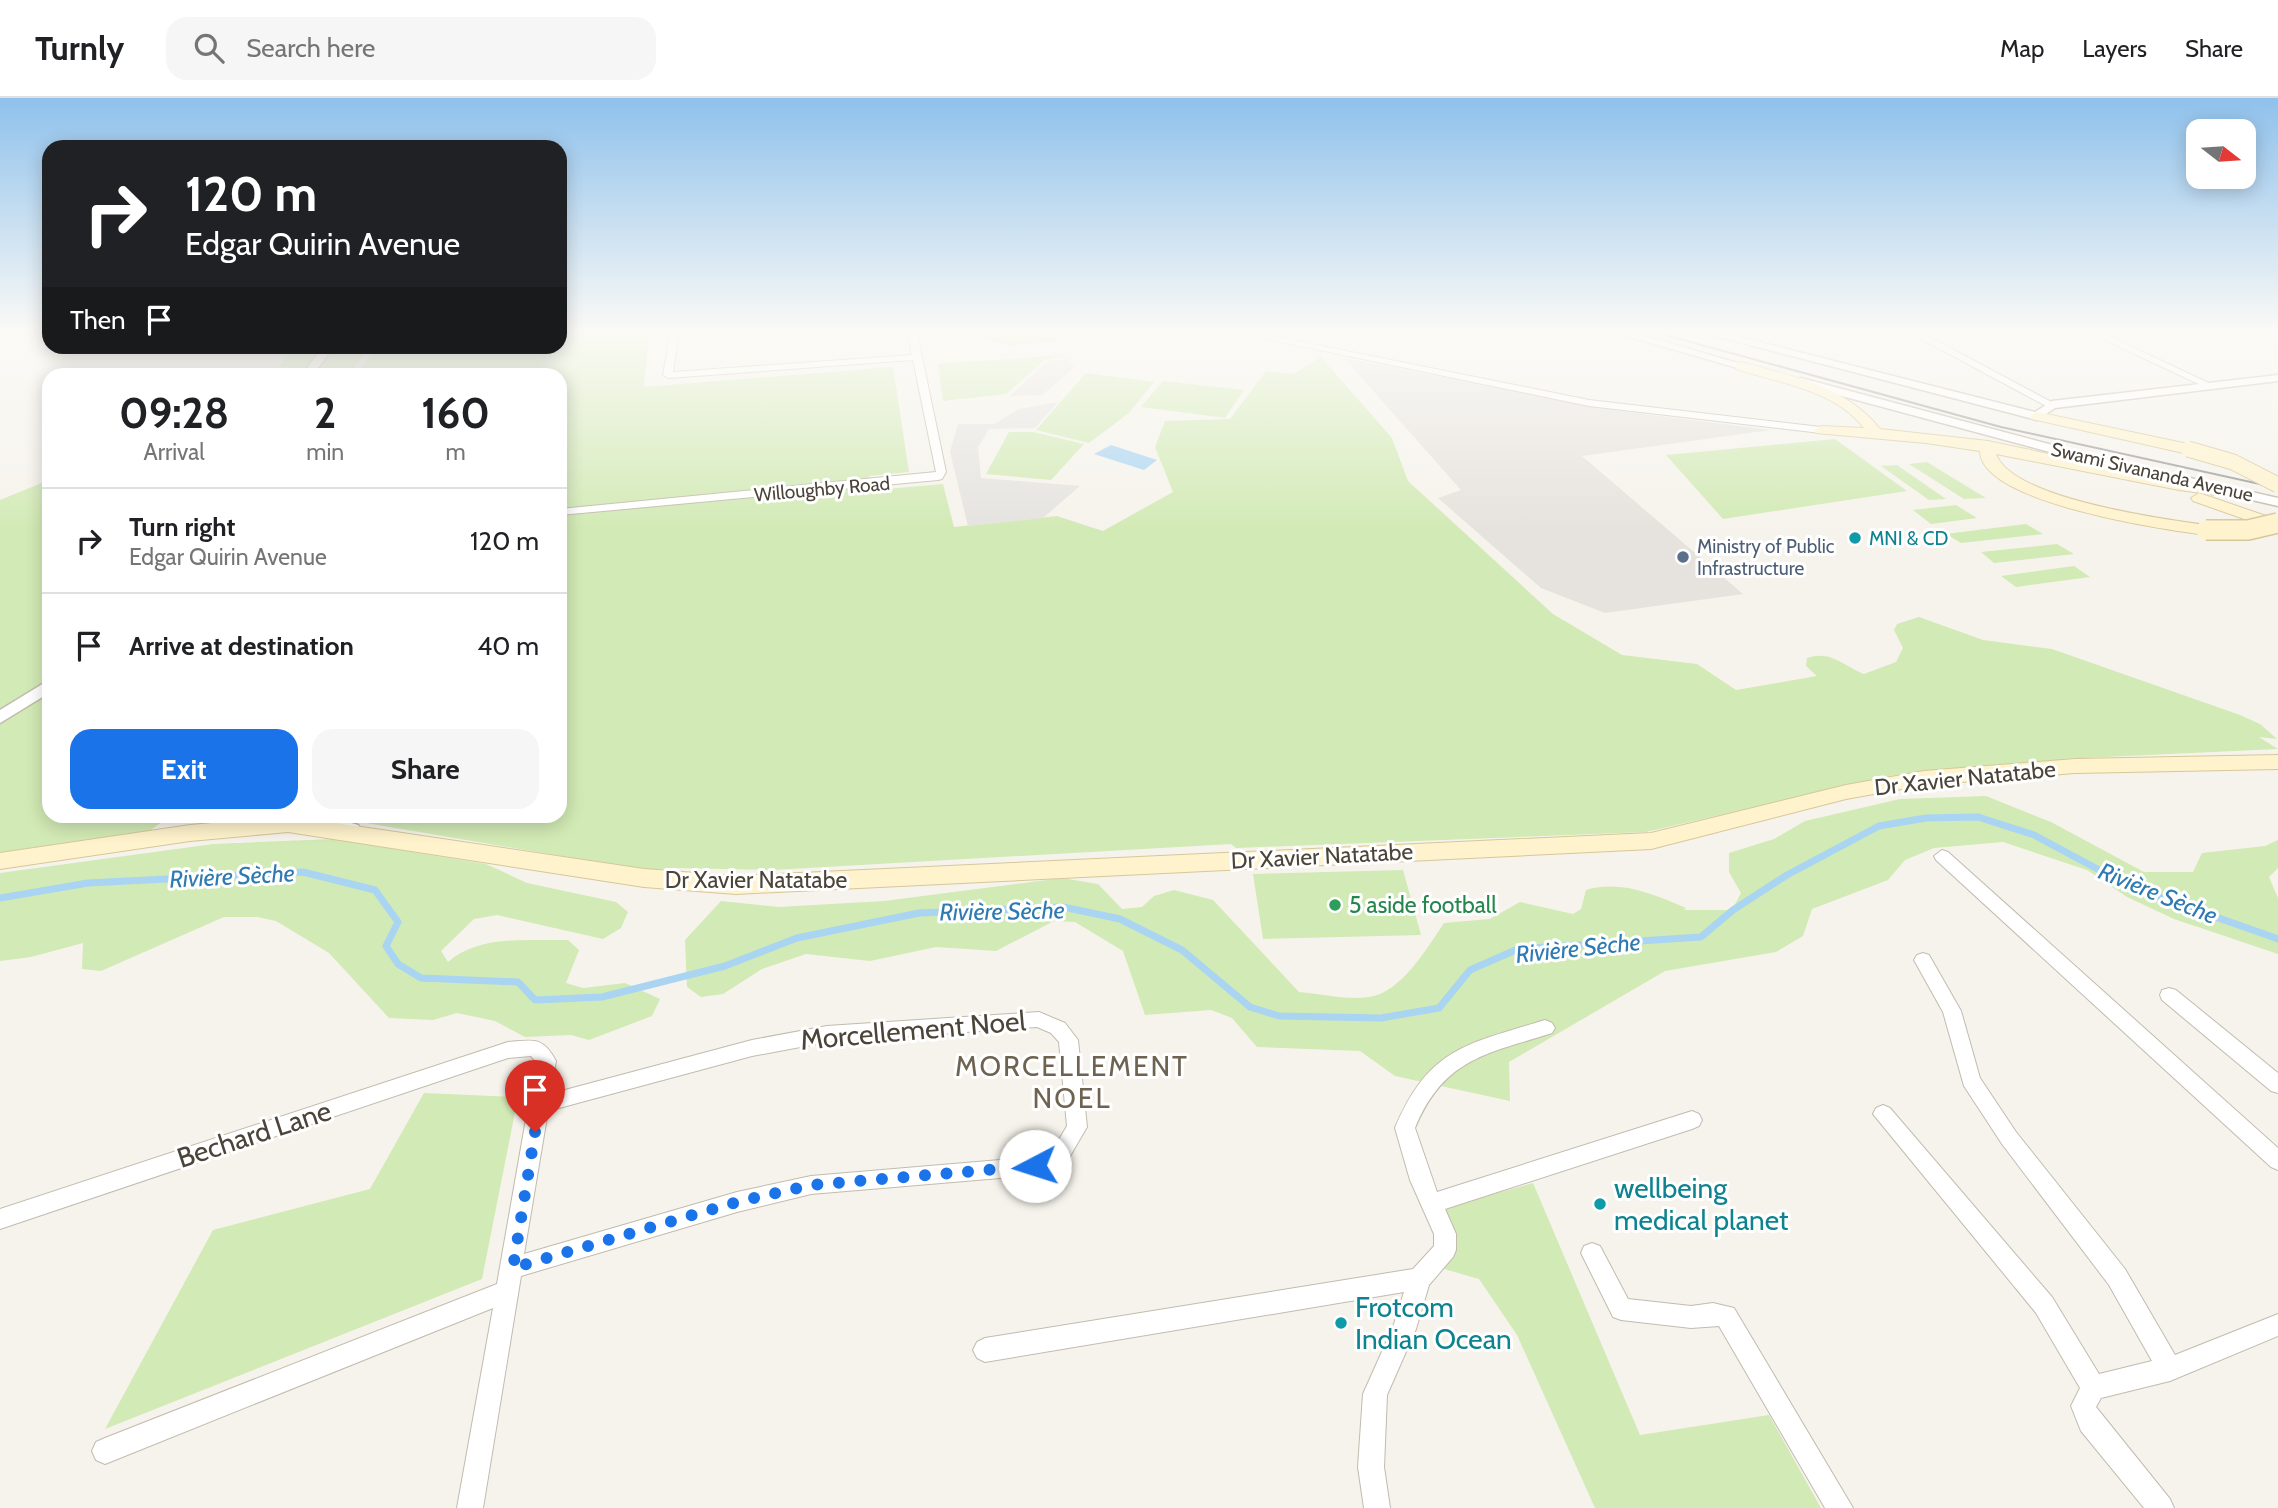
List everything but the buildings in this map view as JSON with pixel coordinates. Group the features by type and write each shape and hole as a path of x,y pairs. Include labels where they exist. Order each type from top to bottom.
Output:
{"main road":[{"path":"1834,399 1854,410 1875,432"},
{"path":"2038,416 2233,462 2278,485"},
{"path":"1821,430 1875,432 1988,446 2118,474 2231,492"},
{"path":"1988,446 1988,459 1996,467 2050,496 2149,522 2206,530 2248,530 2278,525"},
{"path":"2118,474 2278,525"},
{"name":"Dr Xavier Natatabe","path":"0,861 254,825 288,824 362,833 644,878 706,885 783,884 1651,841 1698,833 1872,786 1946,775 2026,769 2278,762"}],"street":[{"name":"Willoughby Road","path":"567,511 938,477 941,472 925,399"},
{"path":"1568,399 1821,430"},
{"name":"Swami Sivananda Avenue","path":"1863,399 1975,429 2278,502"},
{"path":"1969,399 2038,416 2052,405 2100,399"},
{"path":"2040,399 2052,405"},
{"path":"0,718 42,690"},
{"path":"331,823 362,833"},
{"path":"1942,856 2278,1161"},
{"path":"1923,960 1952,1011 1971,1080 2009,1138 2117,1277 2170,1369"},
{"path":"2169,995 2278,1085"},
{"name":"Morcellement Noel","path":"105,1451 511,1279 737,1202 811,1185 1035,1166 1059,1157 1077,1127 1068,1040 1058,1028 1039,1019 827,1034 752,1048 539,1105"},
{"path":"1377,1508 1371,1467 1375,1394 1404,1329 1419,1279 1445,1251 1445,1234 1405,1128 1415,1104 1436,1076 1470,1051 1545,1028"},
{"name":"Bechard Lane","path":"0,1219 508,1049 536,1048 546,1061 539,1105"},
{"path":"470,1508 539,1105"},
{"path":"1883,1114 2044,1305 2093,1388"},
{"path":"1432,1203 1692,1120"},
{"path":"1592,1253 1621,1309 1692,1317 1713,1314 1726,1316 1840,1508"},
{"path":"985,1350 1419,1279"},
{"path":"2161,1508 2090,1422 2083,1406 2093,1388 2170,1369 2278,1325"}],"shaded area":[{"path":"1380,399 1556,399 1620,411 1771,430 1582,456 1743,594 1605,613 1541,588 1438,498 1461,490"},
{"path":"1058,402 1035,428 989,429 978,447 981,478 1080,486 1043,518 968,526 950,452 958,424 994,424 1019,409"}],"green space":[{"path":"567,399 898,399 909,472 869,476 875,490 943,484 954,527 1057,516 1103,531 1173,492 1155,447 1165,421 1230,419 1245,399 1358,399 1392,438 1408,481 1553,614 1622,655 1697,664 1736,690 1817,676 1806,666 1807,658 1815,656 1830,657 1864,674 1896,662 1903,648 1894,630 1897,624 1919,617 1983,640 2052,649 2240,715 2260,724 2277,739 2259,737 2278,749 2061,759 2067,763 1895,775 1646,832 1236,848 1231,844 773,870 670,868 649,871 366,823 567,823"},
{"path":"1063,399 1140,399 1129,413 1089,443 1036,430"},
{"path":"1148,399 1238,399 1225,418 1141,407"},
{"path":"1009,432 1033,432 1084,444 1051,480 986,474"},
{"path":"1835,439 1907,491 1723,519 1666,455"},
{"path":"1927,462 1986,498 1964,499 1909,464"},
{"path":"1897,465 1946,499 1929,500 1881,466"},
{"path":"42,483 42,823 160,823 148,832 0,856 0,500"},
{"path":"1956,505 1977,518 1931,524 1913,510"},
{"path":"2026,524 2043,534 1961,543 1946,534"},
{"path":"2057,544 2074,554 1994,563 1981,552"},
{"path":"2074,566 2090,577 2016,587 2001,576"},
{"path":"1986,796 2051,822 2144,872 2193,872 2202,853 2265,846 2278,840 2278,868 2269,877 2278,898 2278,954 2174,919 2127,897 2087,870 2003,842 1934,848 1905,860 1888,880 1812,909 1803,936 1776,952 1665,971 1509,1062 1510,1101 1395,1076 1360,1051 1257,1047 1232,1018 1211,1010 1145,1015 1123,951 1075,922 1054,921 996,951 936,947 870,961 806,954 762,969 723,994 701,997 687,987 685,940 721,901 779,907 884,901 1062,878 1098,884 1122,909 1142,907 1154,896 1174,890 1213,900 1299,992 1369,997 1381,994 1402,978 1444,923 1490,919 1520,902 1573,914 1581,909 1586,890 1599,887 1637,890 1686,908 1684,910 1732,910 1741,893 1729,872 1729,853 1774,839 1805,821 1900,799"},
{"path":"334,839 486,864 527,883 616,902 628,912 621,928 603,939 497,915 474,919 441,951 448,962 461,953 489,943 568,940 579,950 566,983 583,988 625,983 660,999 652,1016 589,1040 571,1035 525,1037 495,1021 457,1013 433,1020 389,1018 329,953 276,921 257,917 224,917 101,971 82,969 83,943 31,957 0,961 0,873 213,844"},
{"name":"5 aside football","path":"1403,870 1421,935 1263,939 1253,874"},
{"path":"424,1093 518,1097 482,1279 105,1429 213,1230 370,1189"},
{"path":"1533,1183 1640,1435 1769,1415 1821,1508 1595,1508 1517,1335 1479,1279 1430,1265 1443,1208"}],"water":[{"path":"1111,445 1157,460 1144,470 1094,454"}],"waterway":[{"name":"Rivière Sèche","path":"0,898 88,883 303,872 375,890 398,922 386,946 398,964 421,978 518,982 535,1000 602,997 725,966 797,938 919,913 1063,907 1120,919 1182,950 1250,1007 1279,1016 1381,1018 1439,1008 1470,970 1518,949 1701,937 1733,910 1787,875 1879,826 1926,818 1978,817 2034,835 2131,887 2278,939"}],"tram line":[{"path":"1898,399 2001,427 2278,488"}],"place":[{"name":"MNI & CD","path":"1855,538"},
{"name":"Ministry of Public Infrastructure","path":"1683,557"},
{"name":"5 aside football","path":"1335,905"},
{"name":"wellbeing medical planet","path":"1600,1204"},
{"name":"Frotcom Indian Ocean","path":"1341,1323"}],"district":[{"name":"MORCELLEMENT NOEL","path":"1072,1082"}],"route":[{"path":"535,1132 513,1268 737,1202 811,1185 1035,1166"}]}
